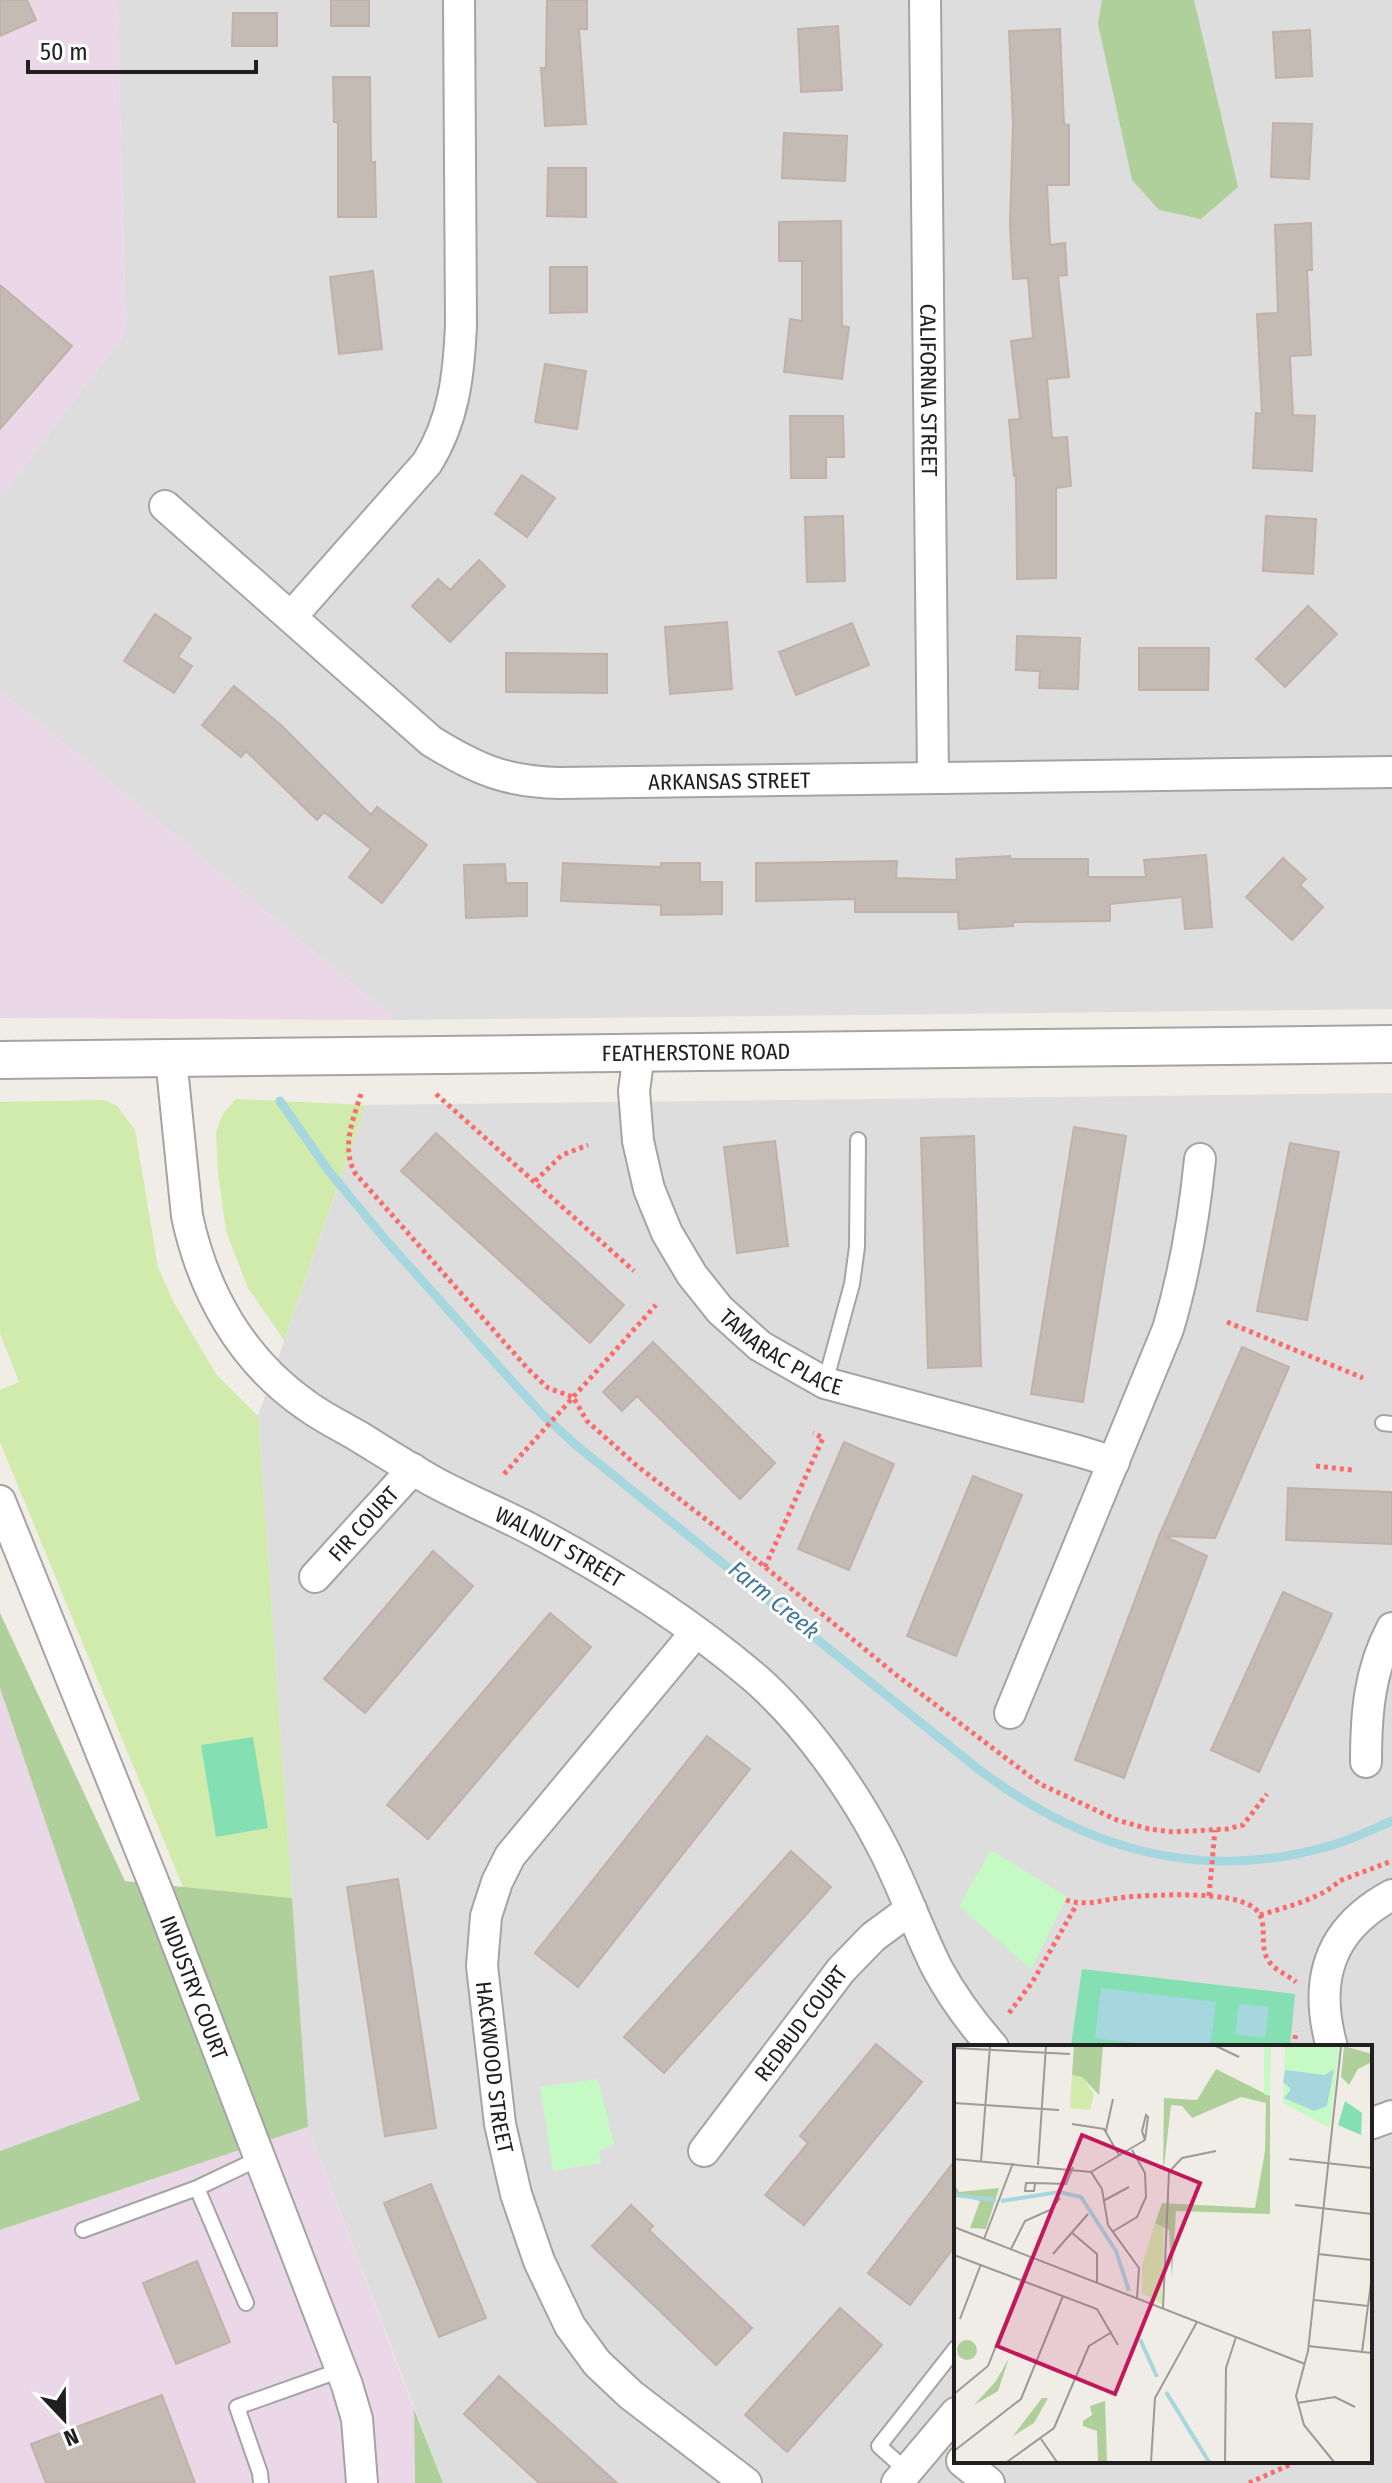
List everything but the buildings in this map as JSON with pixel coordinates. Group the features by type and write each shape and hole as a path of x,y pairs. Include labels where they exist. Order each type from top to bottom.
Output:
{"street":[{"path":"291,617 427,463 453,407 461,324 459,0"},
{"name":"CALIFORNIA STREET","path":"925,0 933,778"},
{"name":"ARKANSAS STREET","path":"165,506 431,741 468,762 506,778 560,783 1392,772"},
{"name":"FEATHERSTONE ROAD","path":"0,1060 1392,1044"},
{"name":"TAMARAC PLACE","path":"639,1053 634,1091 638,1141 649,1189 667,1233 692,1275 720,1310 760,1346 825,1383 1114,1462"},
{"name":"WALNUT STREET","path":"171,1058 187,1216 208,1286 240,1341 270,1376 305,1405 413,1469 607,1573 696,1632 757,1680 805,1730 846,1786 875,1834 938,1970 974,2026 991,2045"},
{"path":"1010,1713 1168,1329 1183,1278 1193,1225 1200,1159"},
{"name":"FIR COURT","path":"315,1577 413,1469"},
{"name":"INDUSTRY COURT","path":"0,1501 157,1891 341,2370 357,2419 362,2483"},
{"path":"1366,1762 1368,1697 1375,1667 1392,1628"},
{"name":"HACKWOOD STREET","path":"696,1632 510,1856 497,1882 486,1916 482,1966 500,2124 516,2194 539,2261 570,2326 597,2363 631,2395 746,2483"},
{"path":"1332,2045 1324,2003 1324,1986 1330,1961 1354,1922 1392,1895"},
{"name":"REDBUD COURT","path":"704,2151 841,1970 873,1937 911,1909"},
{"path":"1372,2123 1392,2116"},
{"path":"902,2477 945,2448 954,2419"},
{"path":"964,2463 989,2483"}],"lane":[{"path":"825,1383 852,1284 857,1247 858,1140"},
{"path":"83,2230 197,2188 260,2158"},
{"path":"197,2188 246,2303"},
{"path":"902,2477 879,2446 954,2351"},
{"path":"261,2483 237,2407 341,2370"}],"path":[{"path":"361,1094 348,1152 352,1168 538,1380 554,1391 573,1397 592,1427 895,1674 1040,1784 1096,1812 1131,1825 1167,1832 1214,1832 1245,1823 1267,1794"},
{"path":"436,1094 634,1271"},
{"path":"535,1181 562,1155 588,1145"},
{"path":"504,1474 656,1305"},
{"path":"1227,1322 1363,1378"},
{"path":"765,1567 823,1438 813,1433"},
{"path":"1316,1466 1352,1470"},
{"path":"1209,1896 1214,1832"},
{"path":"1260,1915 1313,1896 1339,1881 1392,1861"},
{"path":"1066,1900 1088,1904 1127,1897 1209,1896 1247,1904 1260,1915 1263,1946 1269,1962 1296,1981 1300,1989"},
{"path":"1009,2013 1033,1981 1077,1904"},
{"path":"1294,2045 1297,2020"},
{"path":"1249,2483 1294,2463"}],"shaded area":[{"path":"0,0 117,0 126,332 0,498"},
{"path":"117,0 1392,0 1392,1009 396,1020 0,690 0,498 126,332"},
{"path":"0,690 396,1020 0,1018"},
{"path":"1392,1093 1392,2483 443,2483 308,2127 258,1416 366,1105"},
{"path":"0,1688 141,2100 0,2151"},
{"path":"308,2127 414,2409 415,2483 0,2483 0,2230"}],"green space":[{"path":"1102,0 1194,0 1238,187 1201,219 1159,210 1132,180 1098,24"},
{"path":"236,1099 366,1105 284,1340 248,1288 226,1231 216,1133 222,1115"},
{"path":"105,1100 117,1106 135,1130 158,1267 174,1303 216,1374 258,1416 292,1898 183,1887 0,1442 0,1390 19,1382 0,1333 0,1102"},
{"path":"0,1613 125,1881 292,1898 308,2127 0,2230 0,2151 140,2100 0,1688"},
{"path":"253,1737 268,1828 216,1837 201,1745"},
{"path":"991,1850 1067,1897 1031,1969 959,1906"},
{"path":"1082,1969 1295,1994 1290,2045 1071,2045"},
{"path":"598,2079 614,2144 599,2151 601,2163 553,2171 540,2087"},
{"path":"414,2409 443,2483 415,2483"}],"water":[{"path":"1101,1988 1216,2002 1210,2045 1153,2045 1095,2038"},
{"path":"1239,2004 1269,2007 1265,2038 1235,2034"}],"waterway":[{"name":"Farm Creek","path":"280,1101 328,1170 384,1238 544,1416 577,1446 977,1768 1017,1796 1100,1838 1143,1851 1188,1859 1234,1861 1281,1857 1337,1844 1392,1821"}]}
